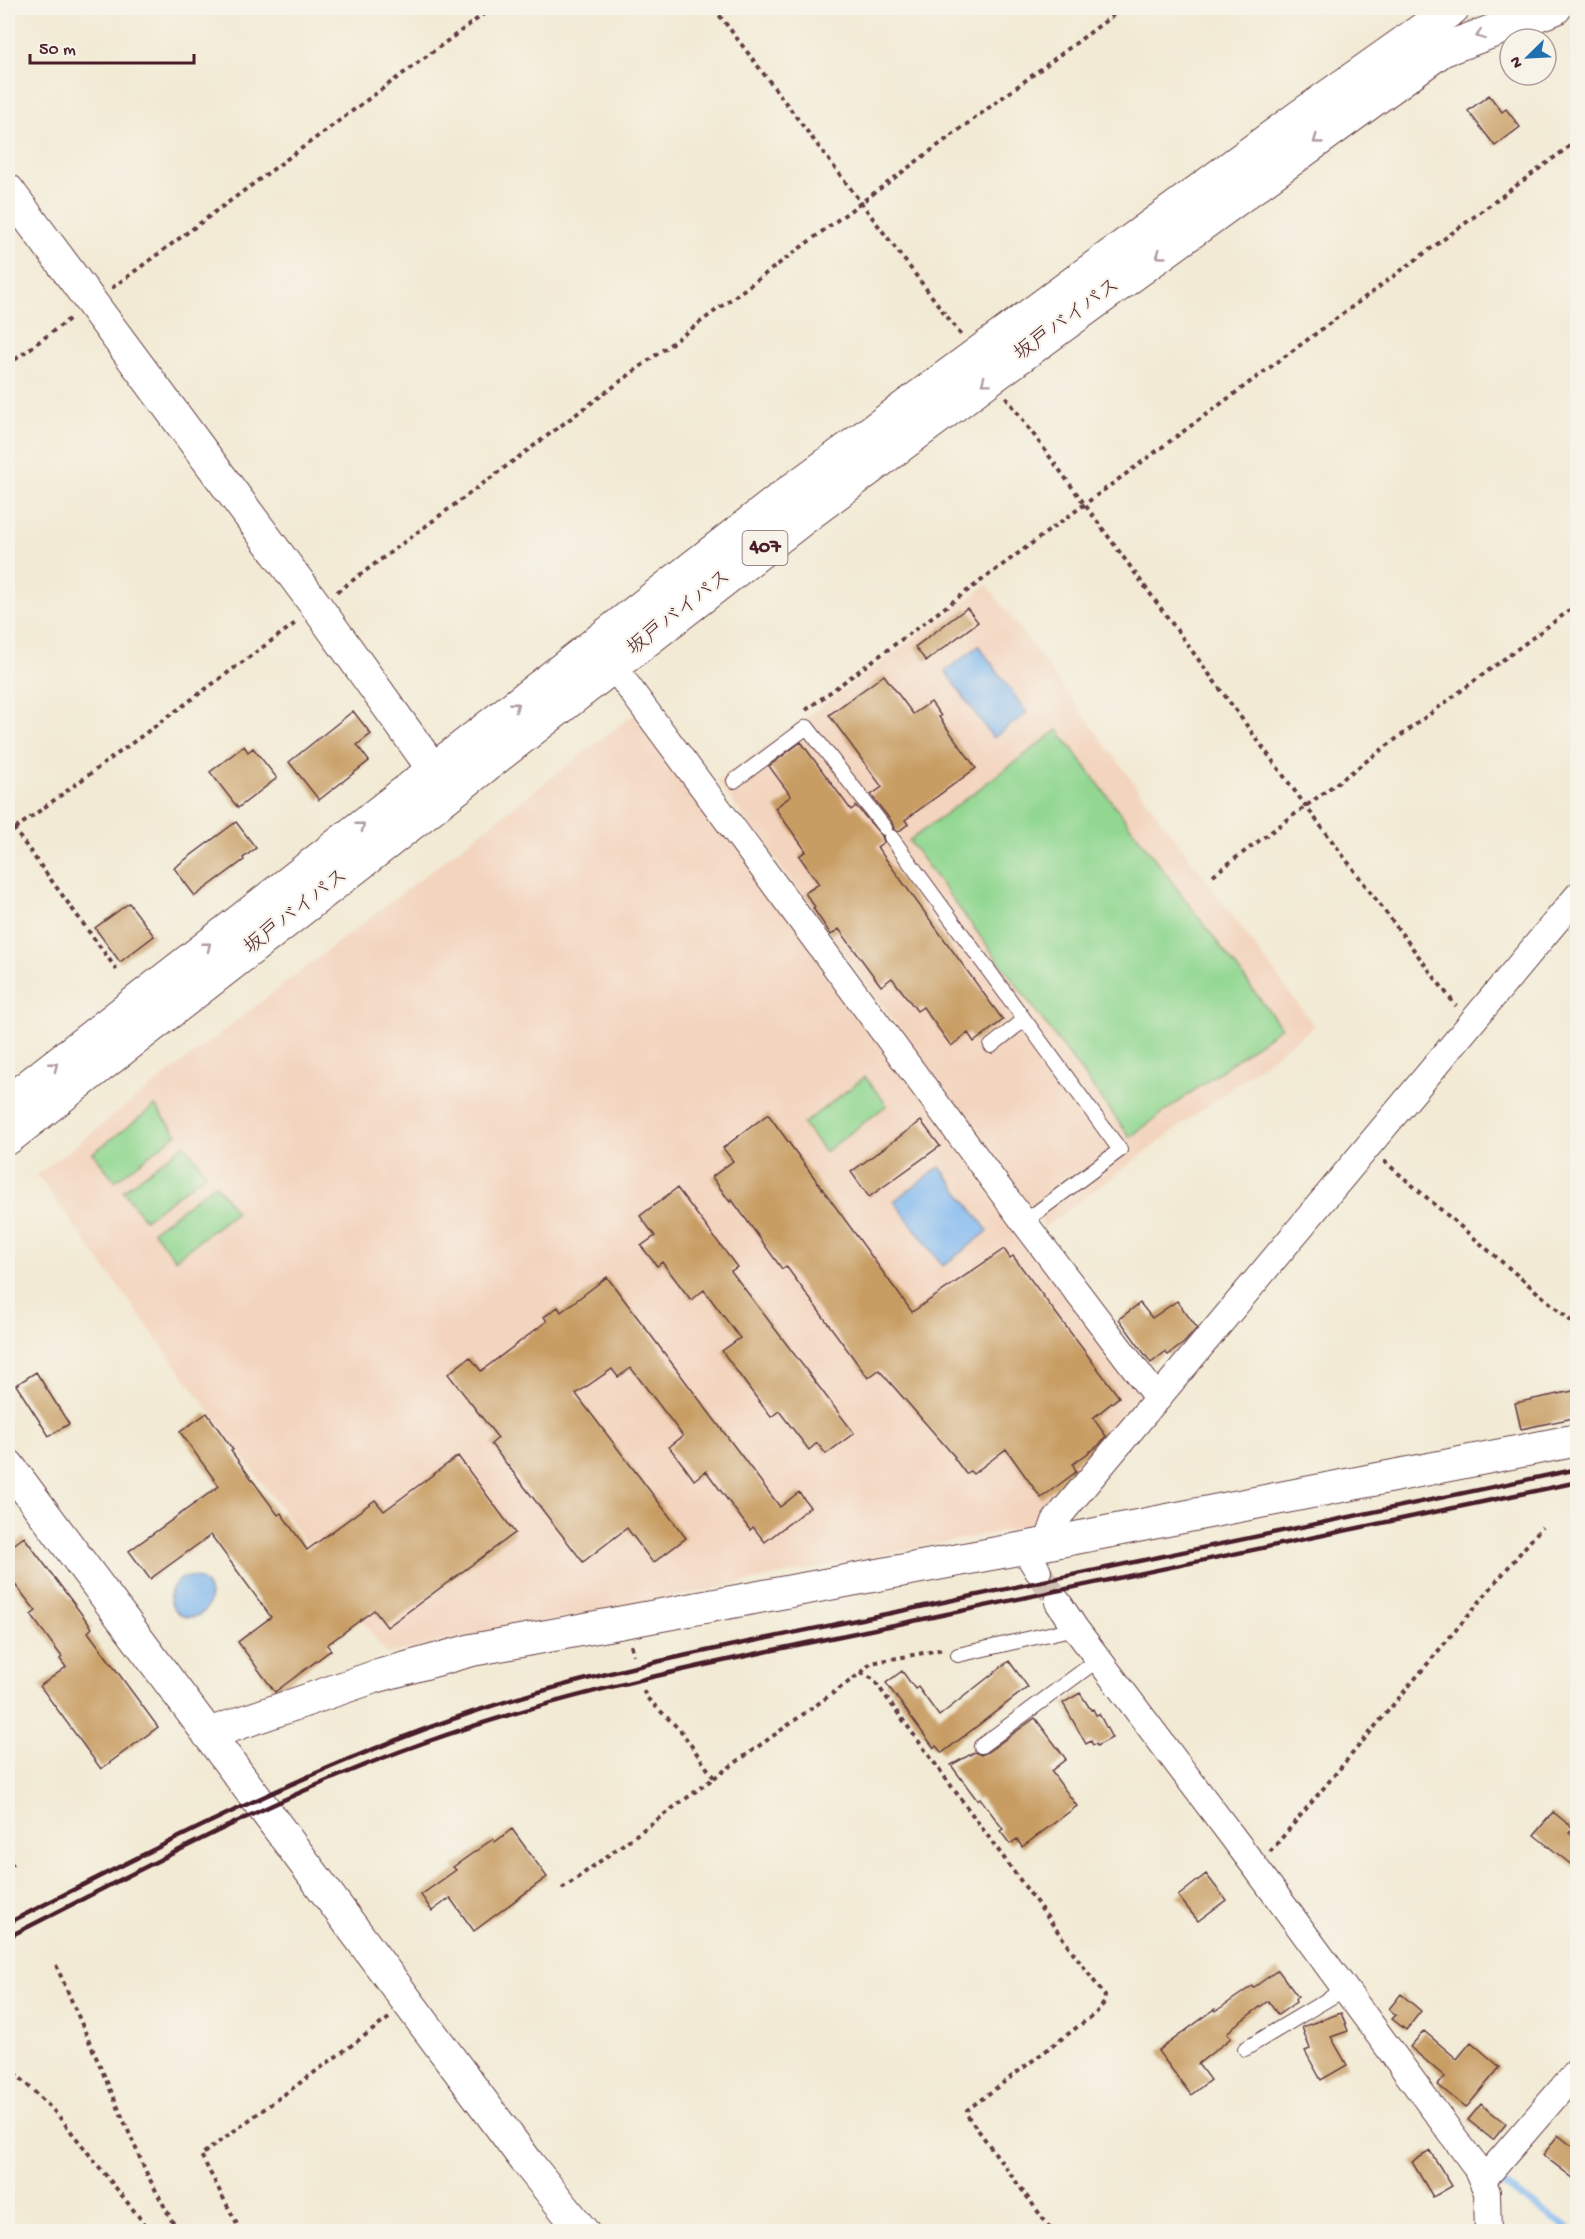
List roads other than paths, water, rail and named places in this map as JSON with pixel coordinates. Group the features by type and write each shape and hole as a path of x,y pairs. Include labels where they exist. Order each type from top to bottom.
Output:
{"highway":[{"name":"坂戸バイパス","path":"8,1138 801,520 984,366 1299,117 1453,8"},
{"name":"坂戸バイパス","path":"8,1102 784,496 984,366 1442,50 1555,8"}],"street":[{"path":"8,190 317,607 433,769"},
{"path":"613,666 1024,1222 1158,1399"},
{"path":"1036,1554 1055,1521 1578,895"},
{"path":"208,1734 374,1677 472,1650 1036,1554 1578,1440"},
{"path":"8,1465 527,2162 583,2232"},
{"path":"1058,1602 1476,2167 1487,2192 1488,2232"},
{"path":"1483,2180 1578,2070"}],"lane":[{"path":"734,781 807,727 888,833 1120,1150 1024,1222"},
{"path":"991,1046 1024,1020"},
{"path":"958,1655 1075,1628"},
{"path":"981,1746 1099,1659"},
{"path":"1245,2049 1345,1989"}],"water":[{"path":"979,646 1027,713 993,738 945,671"},
{"path":"940,1167 988,1231 943,1266 894,1201"},
{"path":"190,1577 204,1583 210,1597 204,1611 190,1617 176,1611 170,1597 176,1583"}],"waterway":[{"path":"1495,2175 1502,2184 1573,2232"}],"tunnel":[{"path":"1038,1571 1058,1602"}],"railway":[{"path":"8,1923 237,1809 353,1757 473,1712 527,1695 692,1654 1578,1469"},
{"path":"8,1937 162,1858 319,1784 426,1742 548,1704 735,1658 1578,1482"}]}
